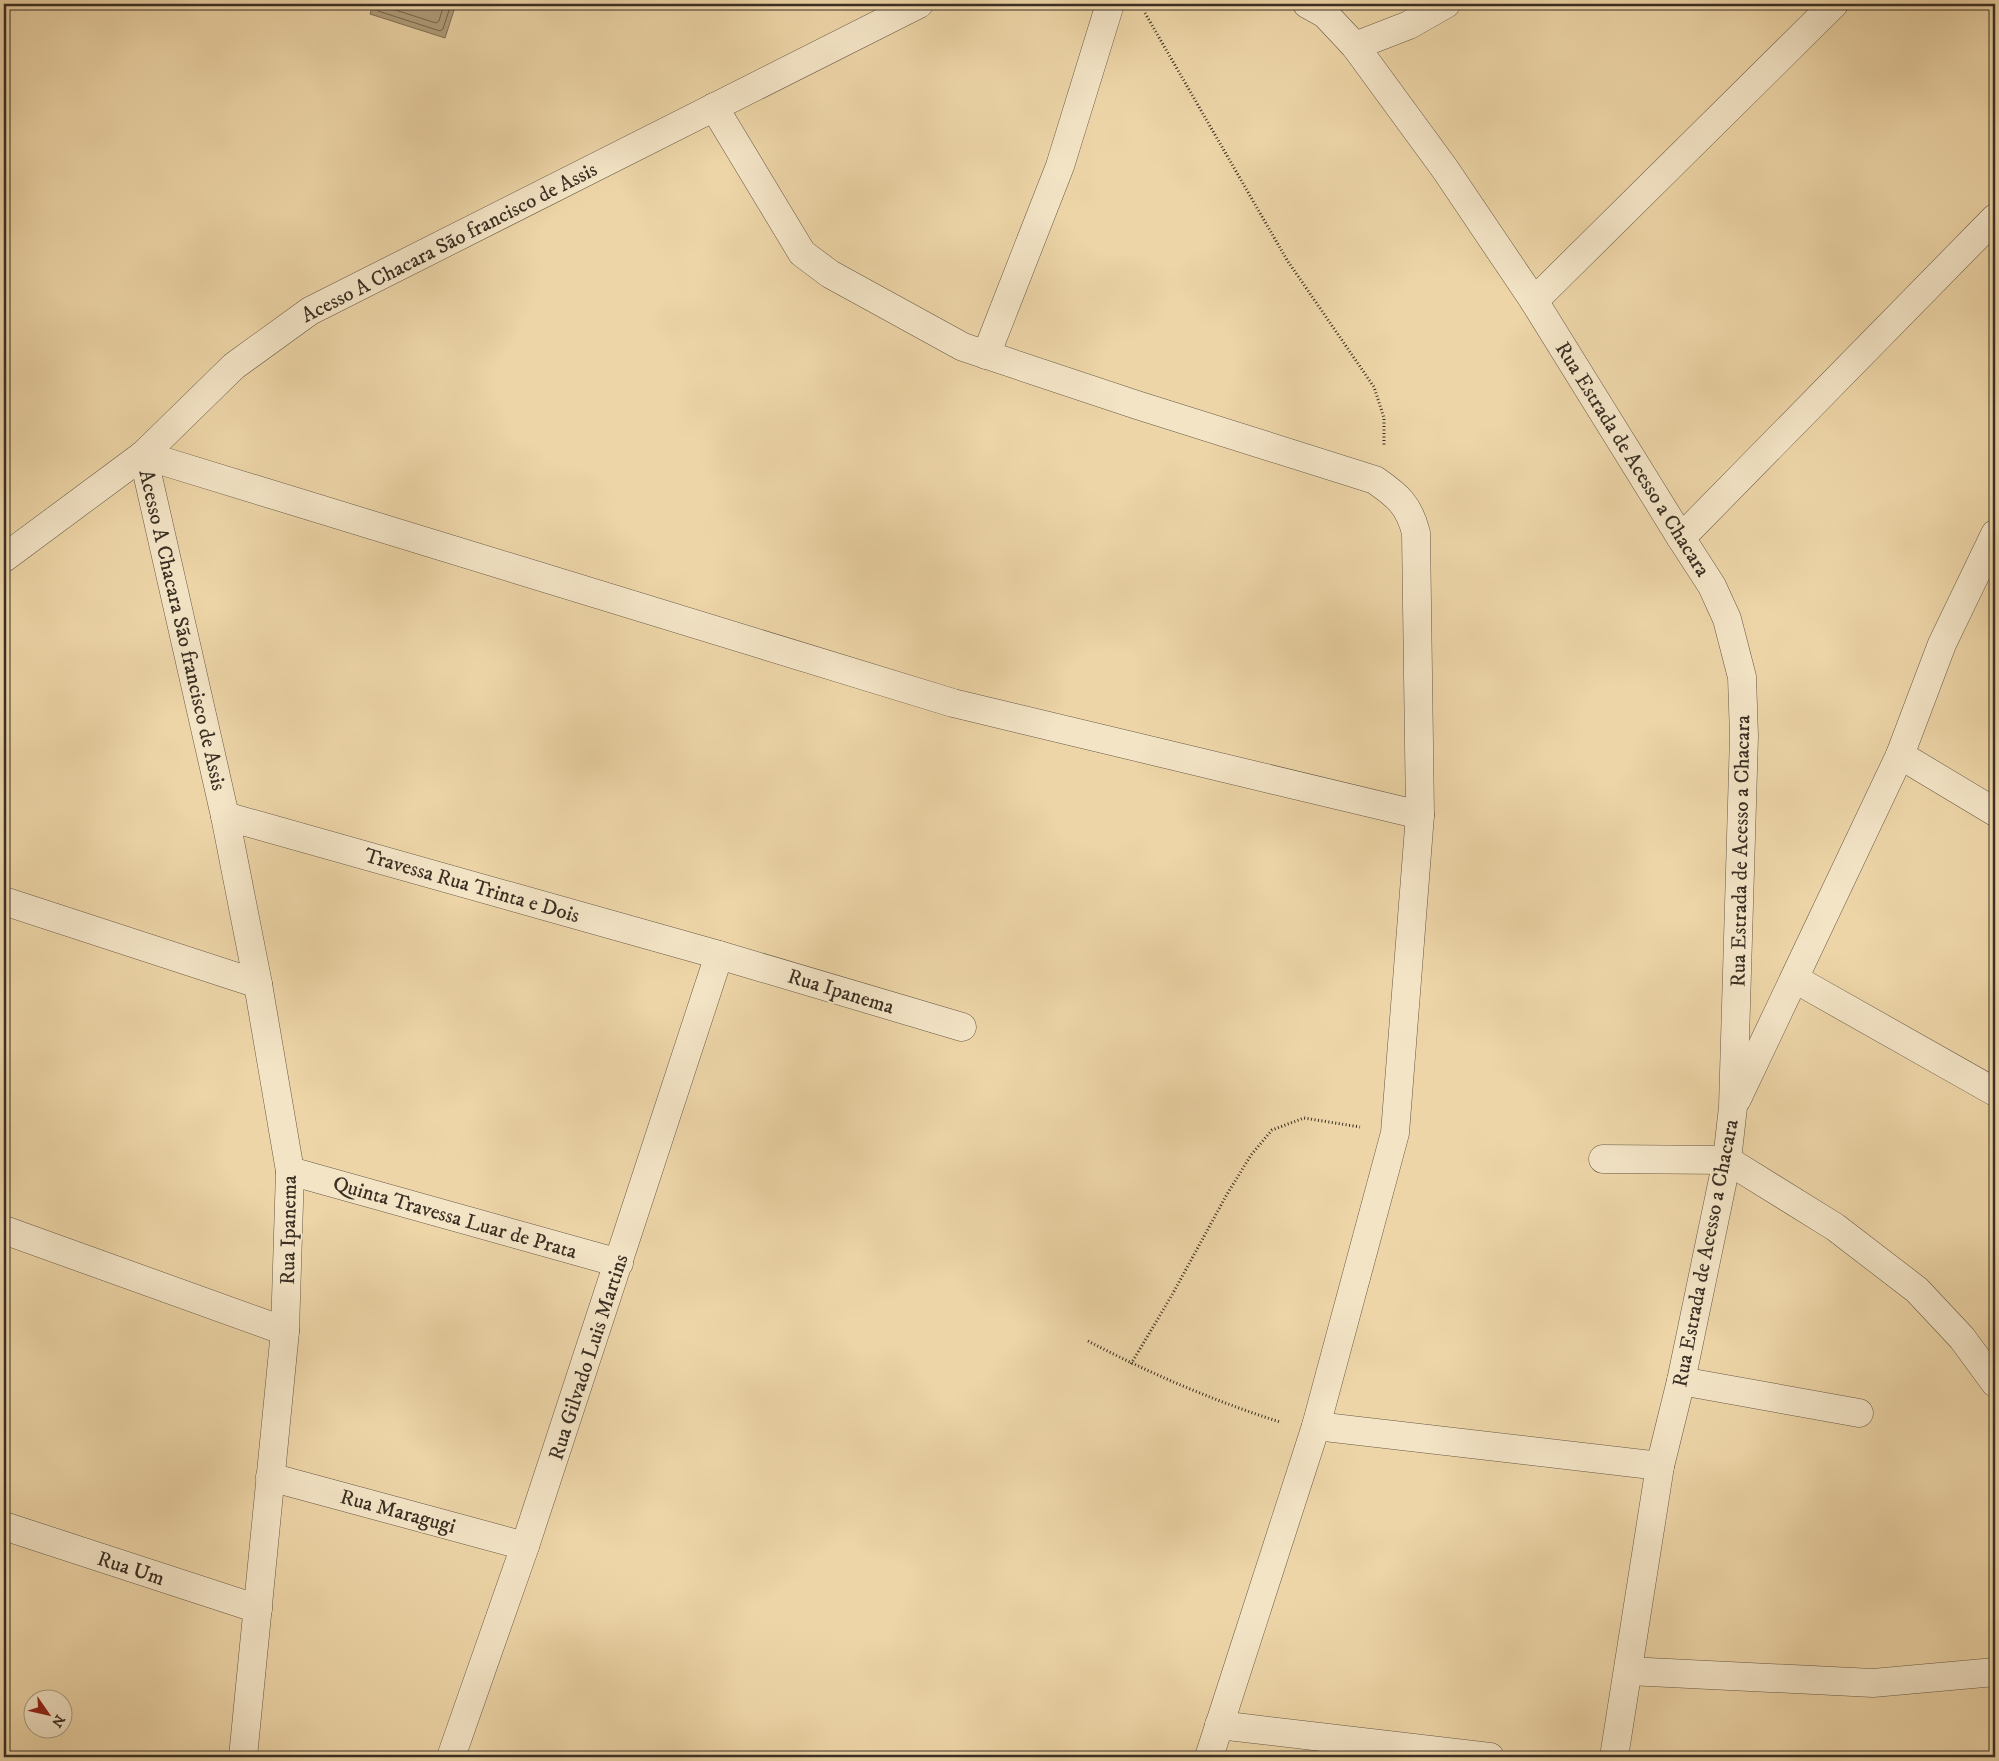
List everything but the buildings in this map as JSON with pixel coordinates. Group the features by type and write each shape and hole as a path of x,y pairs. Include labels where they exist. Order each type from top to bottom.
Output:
{"street":[{"name":"Acesso A Chacara São francisco de Assis","path":"258,984 225,816 143,455 234,366 310,310 919,4"},
{"path":"986,355 1060,166 1110,4"},
{"name":"Rua Estrada de Acesso a Chacara","path":"1307,4 1325,14 1355,46 1445,169 1534,301 1680,538 1712,586 1727,619 1742,677 1744,736 1733,1108 1727,1160 1681,1381 1660,1466 1614,1757"},
{"path":"1355,46 1409,25 1446,4"},
{"path":"1534,301 1834,4"},
{"path":"714,107 802,253 830,274 963,347 1137,405 1375,480 1396,495 1412,515 1416,533 1420,815 1395,1134 1316,1426 1209,1757"},
{"path":"1680,538 1995,218"},
{"path":"4,558 143,455 953,703 1420,815"},
{"path":"1733,1108 1900,755 1942,644 1995,534"},
{"path":"1900,755 1995,812"},
{"name":"Travessa Rua Trinta e Dois","path":"225,816 719,955"},
{"path":"4,901 258,984"},
{"name":"Rua Ipanema","path":"719,955 962,1027"},
{"name":"Rua Gilvado Luis Martins","path":"451,1757 525,1546 719,955"},
{"path":"1795,979 1995,1092"},
{"name":"Rua Ipanema","path":"258,984 290,1171 285,1331 270,1477"},
{"path":"1603,1158 1727,1160 1835,1227 1917,1290 1962,1338 1995,1383"},
{"name":"Quinta Travessa Luar de Prata","path":"290,1171 619,1263"},
{"path":"4,1230 285,1331"},
{"path":"1681,1381 1859,1412"},
{"path":"1316,1426 1660,1466"},
{"path":"243,1757 270,1477"},
{"name":"Rua Maragugi","path":"270,1477 525,1546"},
{"name":"Rua Um","path":"4,1526 258,1609"},
{"path":"1628,1671 1873,1683 1995,1672"},
{"path":"1219,1725 1490,1757"}],"path":[{"path":"1144,12 1287,260 1374,387 1384,418 1384,444 1381,465 1375,480"},
{"path":"1131,1364 1172,1295 1231,1188 1251,1156 1272,1130 1304,1118 1395,1134"},
{"path":"1088,1341 1131,1364 1213,1399 1280,1422 1316,1426"}],"water":[{"path":"373,4 456,4 445,38 370,14"}]}
